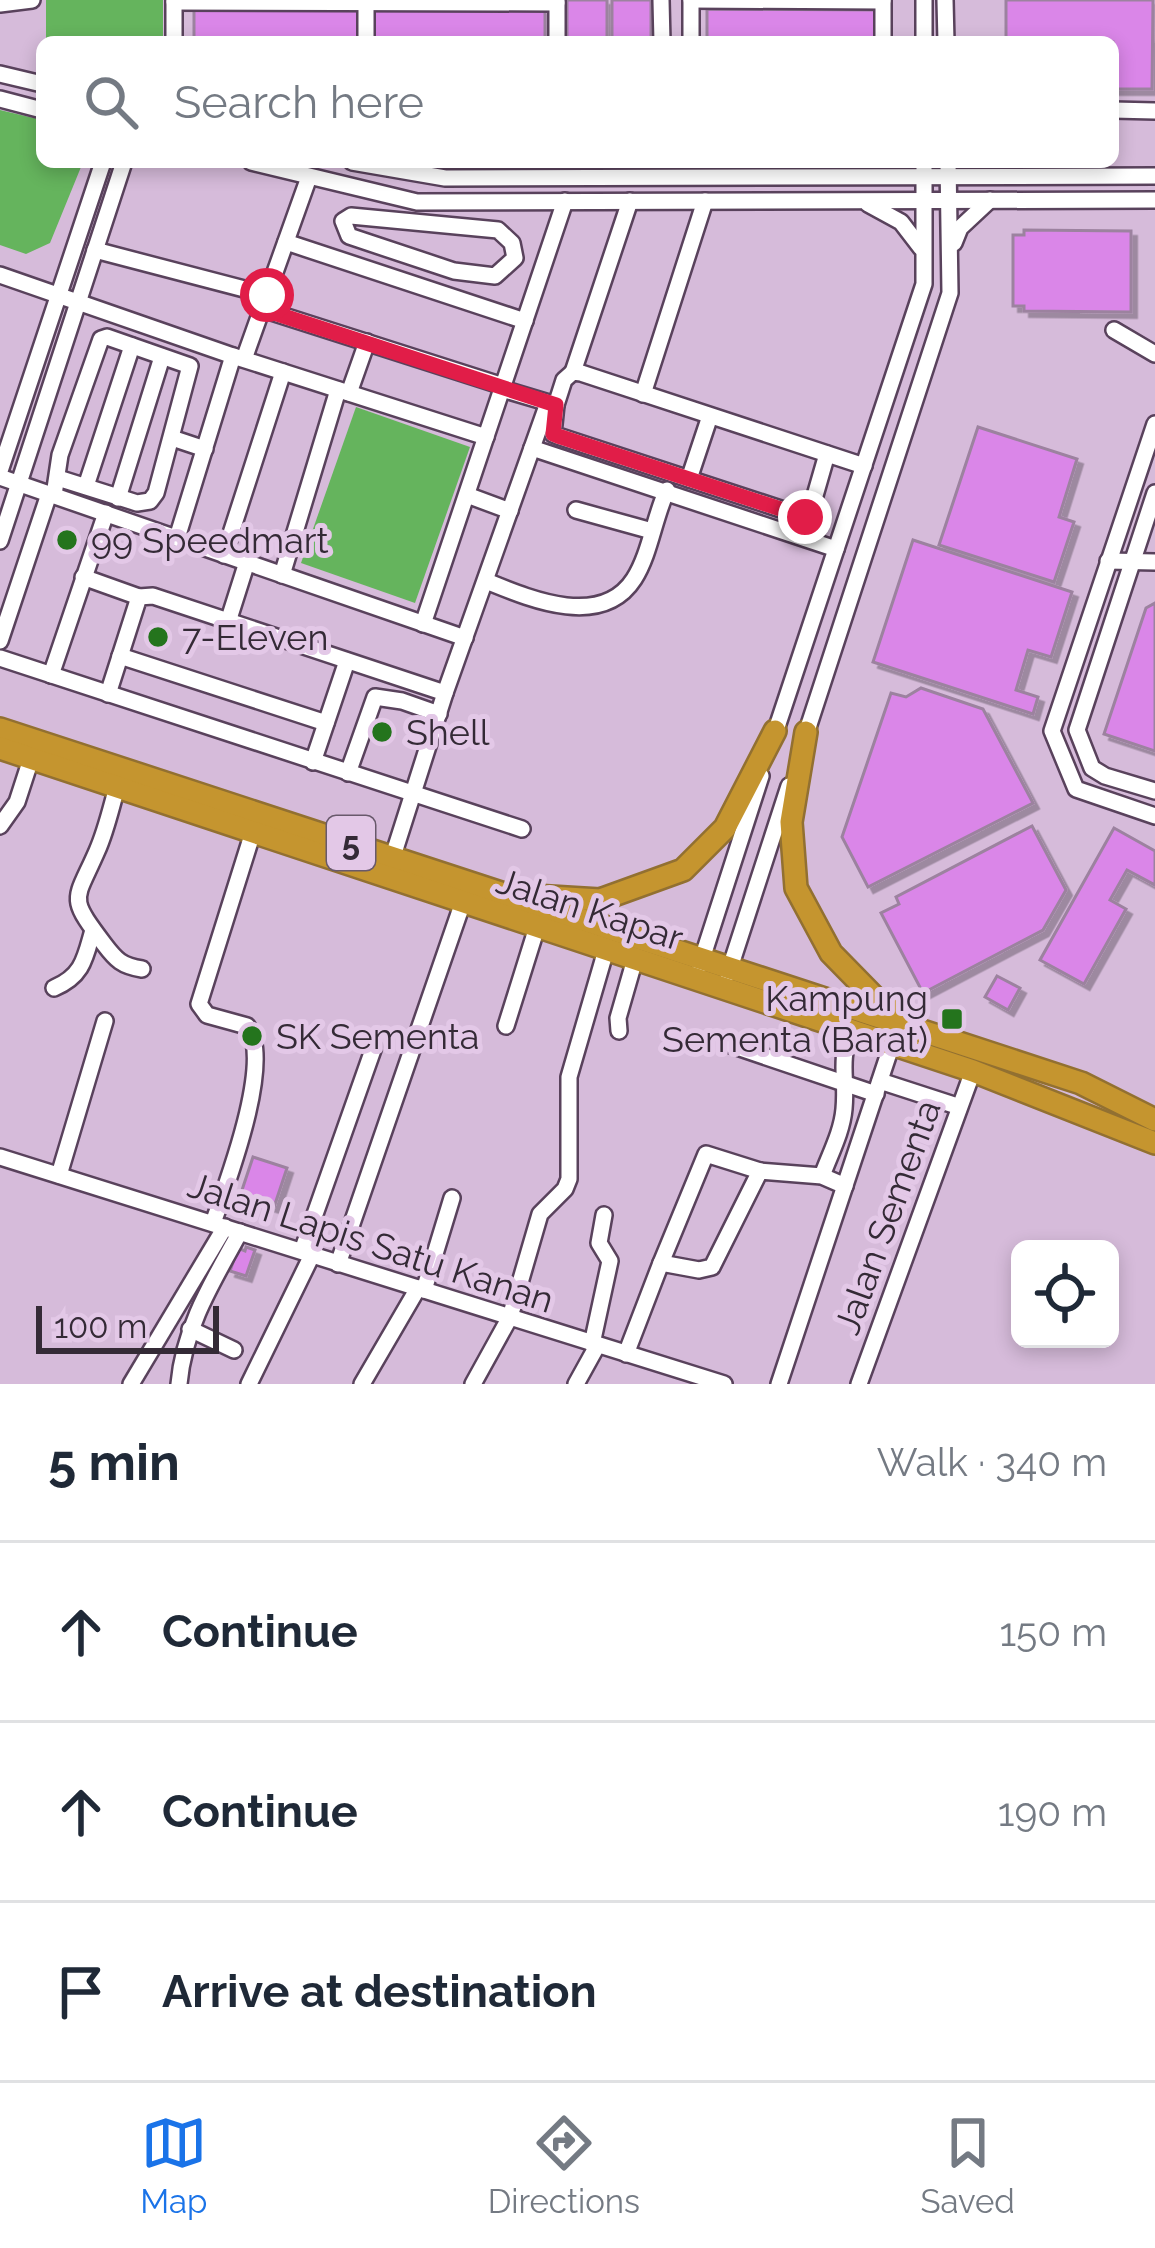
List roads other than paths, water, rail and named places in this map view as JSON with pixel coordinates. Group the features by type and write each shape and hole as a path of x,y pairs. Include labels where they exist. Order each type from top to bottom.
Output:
{"highway":[{"name":"Jalan Kapar","path":"0,729 393,856 1155,1143"},
{"path":"446,876 544,898 600,900 683,870 725,828 775,731"},
{"path":"806,733 790,822 796,888 831,953 879,1002 971,1047"},
{"name":"Jalan Kapar","path":"0,748 635,959 698,969"},
{"name":"Jalan Kapar","path":"726,979 971,1047 1081,1083 1155,1120"}],"street":[{"path":"0,4 32,0"},
{"path":"661,0 662,36"},
{"path":"691,36 691,0 883,0 883,36"},
{"path":"923,0 924,36"},
{"path":"946,0 946,36"},
{"path":"174,36 174,1 556,2 557,36"},
{"path":"366,1 366,36"},
{"path":"0,74 36,83"},
{"path":"0,99 36,108"},
{"path":"1119,110 1155,111"},
{"path":"387,168 445,178 689,170 874,178 924,170 1002,176 1148,176 1155,164"},
{"path":"100,168 0,474 465,638"},
{"path":"0,541 124,168"},
{"path":"274,168 417,202 1152,203"},
{"path":"874,178 888,168"},
{"path":"989,168 1002,176"},
{"path":"698,969 925,284 924,170"},
{"path":"726,979 950,293 948,170"},
{"path":"177,538 205,449 309,177"},
{"path":"858,200 902,222 925,256"},
{"path":"951,252 960,229 990,200"},
{"path":"423,624 565,201"},
{"path":"393,856 532,448 564,380 577,373 630,201"},
{"path":"643,394 705,201"},
{"path":"358,216 498,230 512,243 514,258 495,276 454,271 349,236 343,221 358,216"},
{"path":"286,242 525,321"},
{"path":"95,250 264,302 552,404"},
{"path":"514,258 542,270"},
{"path":"0,275 486,437"},
{"path":"1114,330 1155,354"},
{"path":"0,641 58,478 60,455 98,343 107,337 191,370 157,494 150,501 137,503 58,478"},
{"path":"282,574 344,392 367,342"},
{"path":"86,486 132,346"},
{"path":"118,498 162,357"},
{"path":"224,555 283,372"},
{"path":"577,373 864,466"},
{"path":"552,404 553,434 805,517 826,454"},
{"path":"689,479 710,416"},
{"path":"1155,424 1052,731 1076,789 1155,816"},
{"path":"172,438 205,449"},
{"path":"532,448 836,549"},
{"path":"486,581 561,607 612,599 634,580 667,490"},
{"path":"1155,493 1077,730 1092,768 1155,791"},
{"path":"467,495 510,511"},
{"path":"576,510 652,531"},
{"path":"51,675 106,513"},
{"path":"1108,561 1155,562"},
{"path":"228,622 247,562"},
{"path":"83,578 139,597 153,596 445,693"},
{"path":"108,694 139,597"},
{"path":"120,656 326,723"},
{"path":"0,658 522,829"},
{"path":"313,762 347,662"},
{"path":"348,773 375,697 439,713"},
{"path":"0,826 16,802 31,759"},
{"path":"117,787 97,852 77,892 79,908 116,961 142,969"},
{"path":"179,1384 182,1348 226,1227 247,1119 256,1044 247,1026 207,1015 199,1004 253,832"},
{"path":"338,1264 463,902"},
{"path":"506,1026 537,927"},
{"path":"54,988 82,968 93,930"},
{"path":"472,1384 510,1317 535,1224 569,1179 569,1077 607,950"},
{"path":"619,1030 618,1018 635,959"},
{"path":"59,1175 105,1021"},
{"path":"822,1176 842,1124 842,1057 850,1030"},
{"path":"779,1384 892,1044"},
{"path":"731,1045 844,1083 957,1106"},
{"path":"249,1384 307,1253 374,1047"},
{"name":"Jalan Sementa","path":"859,1384 973,1071"},
{"path":"626,1354 706,1154 760,1171 822,1176 845,1186"},
{"name":"Jalan Lapis Satu Kanan","path":"0,1156 626,1354 684,1378 724,1384"},
{"path":"662,1263 699,1270 712,1267 760,1171"},
{"path":"362,1384 421,1288 452,1198"},
{"path":"576,1384 595,1345 610,1261 599,1243 604,1215"},
{"path":"131,1384 226,1227"},
{"path":"190,1329 234,1350"}],"place":[{"name":"99 Speedmart","path":"67,540"},
{"name":"7-Eleven","path":"158,637"},
{"name":"Shell","path":"382,732"},
{"name":"Kampung Sementa (Barat)","path":"952,1019"},
{"name":"SK Sementa","path":"252,1036"}]}
